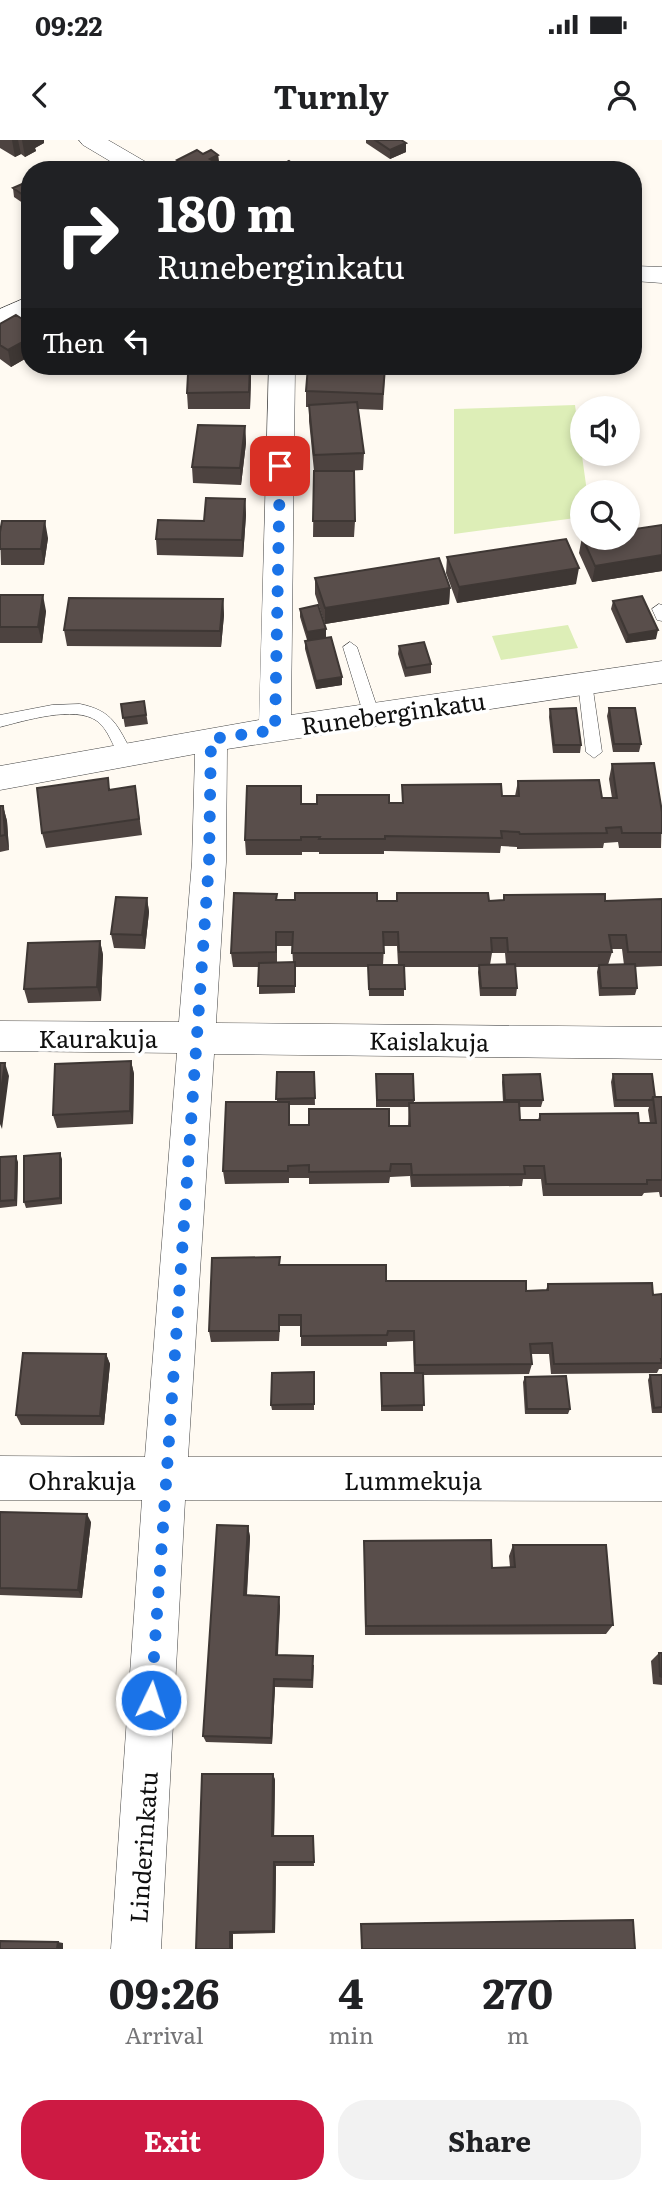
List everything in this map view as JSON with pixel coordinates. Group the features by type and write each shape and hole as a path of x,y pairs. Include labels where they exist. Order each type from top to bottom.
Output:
{"street":[{"path":"92,140 128,161"},
{"path":"642,274 662,275"},
{"path":"0,319 21,308"},
{"path":"275,730 282,375"},
{"name":"Runeberginkatu","path":"0,778 211,739 662,672"},
{"name":"Linderinkatu","path":"135,1949 209,862 211,739"},
{"name":"Kaurakuja","path":"0,1036 195,1037"},
{"name":"Kaislakuja","path":"195,1037 662,1043"},
{"name":"Ohrakuja","path":"0,1478 165,1479"},
{"name":"Lummekuja","path":"165,1479 662,1479"}],"lane":[{"path":"350,647 372,716"},
{"path":"585,683 594,751"},
{"path":"0,721 74,708 89,709 103,718 125,754"}],"green space":[{"path":"570,405 570,466 583,466 585,480 570,480 570,519 454,534 454,409"},
{"path":"568,625 578,648 501,660 492,636"}],"building":[{"path":"375,140 401,140 406,143 390,150"},
{"path":"197,150 203,154 211,150 218,155 210,159 214,161 177,160"},
{"path":"21,184 21,194 13,188"},
{"path":"16,315 21,318 21,343 8,350 0,345 0,324"},
{"path":"188,375 250,375 249,392 187,393"},
{"path":"307,375 384,375 383,394 306,391"},
{"path":"357,402 364,453 314,455 309,405"},
{"path":"198,425 245,426 240,468 192,467"},
{"path":"314,471 354,471 355,521 313,521"},
{"path":"206,498 245,499 242,540 156,539 158,520 204,521"},
{"path":"2,521 45,521 41,549 0,549"},
{"path":"662,525 662,555 595,566 588,550 640,550 640,528"},
{"path":"566,539 579,568 459,587 447,557"},
{"path":"439,558 450,588 325,608 315,578"},
{"path":"0,595 43,595 38,627 0,627"},
{"path":"642,596 658,630 628,635 613,601"},
{"path":"69,598 223,599 220,631 64,630"},
{"path":"318,605 326,629 307,632 300,609"},
{"path":"331,637 342,677 316,681 305,641"},
{"path":"424,642 431,664 406,668 399,646"},
{"path":"144,701 146,715 123,718 121,704"},
{"path":"576,708 581,745 554,745 550,709"},
{"path":"609,708 635,708 641,744 614,744"},
{"path":"654,763 662,812 662,833 622,833 621,827 606,828 607,833 520,834 501,831 502,838 385,836 385,839 301,837 301,840 245,840 247,786 301,786 301,804 317,804 317,795 389,795 389,803 403,803 402,785 501,784 502,796 519,796 518,781 599,780 602,798 617,798 612,764"},
{"path":"108,778 109,790 135,786 139,819 42,833 37,788"},
{"path":"0,806 3,806 5,835 0,836"},
{"path":"234,893 277,894 276,900 295,900 295,893 377,893 377,901 397,901 397,893 488,893 489,901 504,900 504,895 605,894 605,901 662,899 662,952 628,952 626,935 609,935 612,952 508,952 507,938 491,938 492,952 399,952 398,932 383,932 384,953 292,953 293,932 276,932 276,952 231,953"},
{"path":"116,897 147,898 142,935 111,934"},
{"path":"100,941 97,987 24,989 28,943"},
{"path":"295,962 295,986 258,986 259,963"},
{"path":"515,964 517,988 481,988 479,965"},
{"path":"635,964 637,988 601,988 599,965"},
{"path":"368,965 404,965 405,989 369,989"},
{"path":"131,1061 130,1111 53,1115 55,1064"},
{"path":"0,1063 5,1063 0,1097"},
{"path":"277,1072 314,1072 315,1098 276,1099"},
{"path":"376,1074 413,1074 414,1100 377,1100"},
{"path":"540,1074 543,1100 505,1100 503,1075"},
{"path":"613,1074 652,1074 655,1097 652,1100 616,1100"},
{"path":"653,1097 662,1097 662,1180 647,1180 647,1184 546,1184 544,1166 524,1166 525,1174 412,1175 411,1164 391,1164 390,1171 309,1172 309,1165 288,1166 288,1171 223,1171 226,1102 289,1102 289,1125 309,1125 309,1109 389,1109 389,1126 410,1126 409,1103 519,1102 520,1120 540,1120 540,1114 638,1113 639,1123 656,1123"},
{"path":"60,1153 60,1198 24,1202 24,1156"},
{"path":"16,1156 15,1200 0,1201 0,1157"},
{"path":"280,1257 279,1265 386,1265 386,1281 526,1281 526,1291 548,1290 548,1284 652,1283 653,1295 662,1294 662,1363 554,1364 552,1343 530,1344 532,1364 415,1365 414,1331 388,1331 387,1335 301,1336 301,1315 279,1315 279,1331 209,1331 212,1258"},
{"path":"23,1353 106,1354 100,1416 16,1415"},
{"path":"314,1372 314,1404 271,1405 272,1373"},
{"path":"381,1373 423,1373 424,1405 382,1406"},
{"path":"650,1375 662,1375 662,1407 654,1408"},
{"path":"566,1376 570,1409 527,1409 525,1377"},
{"path":"0,1512 87,1514 78,1590 0,1588"},
{"path":"217,1525 248,1526 244,1595 279,1597 276,1655 313,1656 312,1680 274,1679 271,1738 203,1736"},
{"path":"491,1540 492,1568 515,1567 513,1545 606,1545 613,1625 366,1626 364,1541"},
{"path":"659,1653 662,1653 662,1677 660,1676"},
{"path":"202,1774 273,1774 272,1836 313,1836 314,1862 274,1862 273,1931 230,1932 230,1949 196,1949"},
{"path":"633,1920 635,1949 362,1949 361,1924"},
{"path":"0,1941 58,1942 57,1949 0,1949"}],"route":[{"path":"151,1700 209,862 211,739 275,730 280,466"}]}
